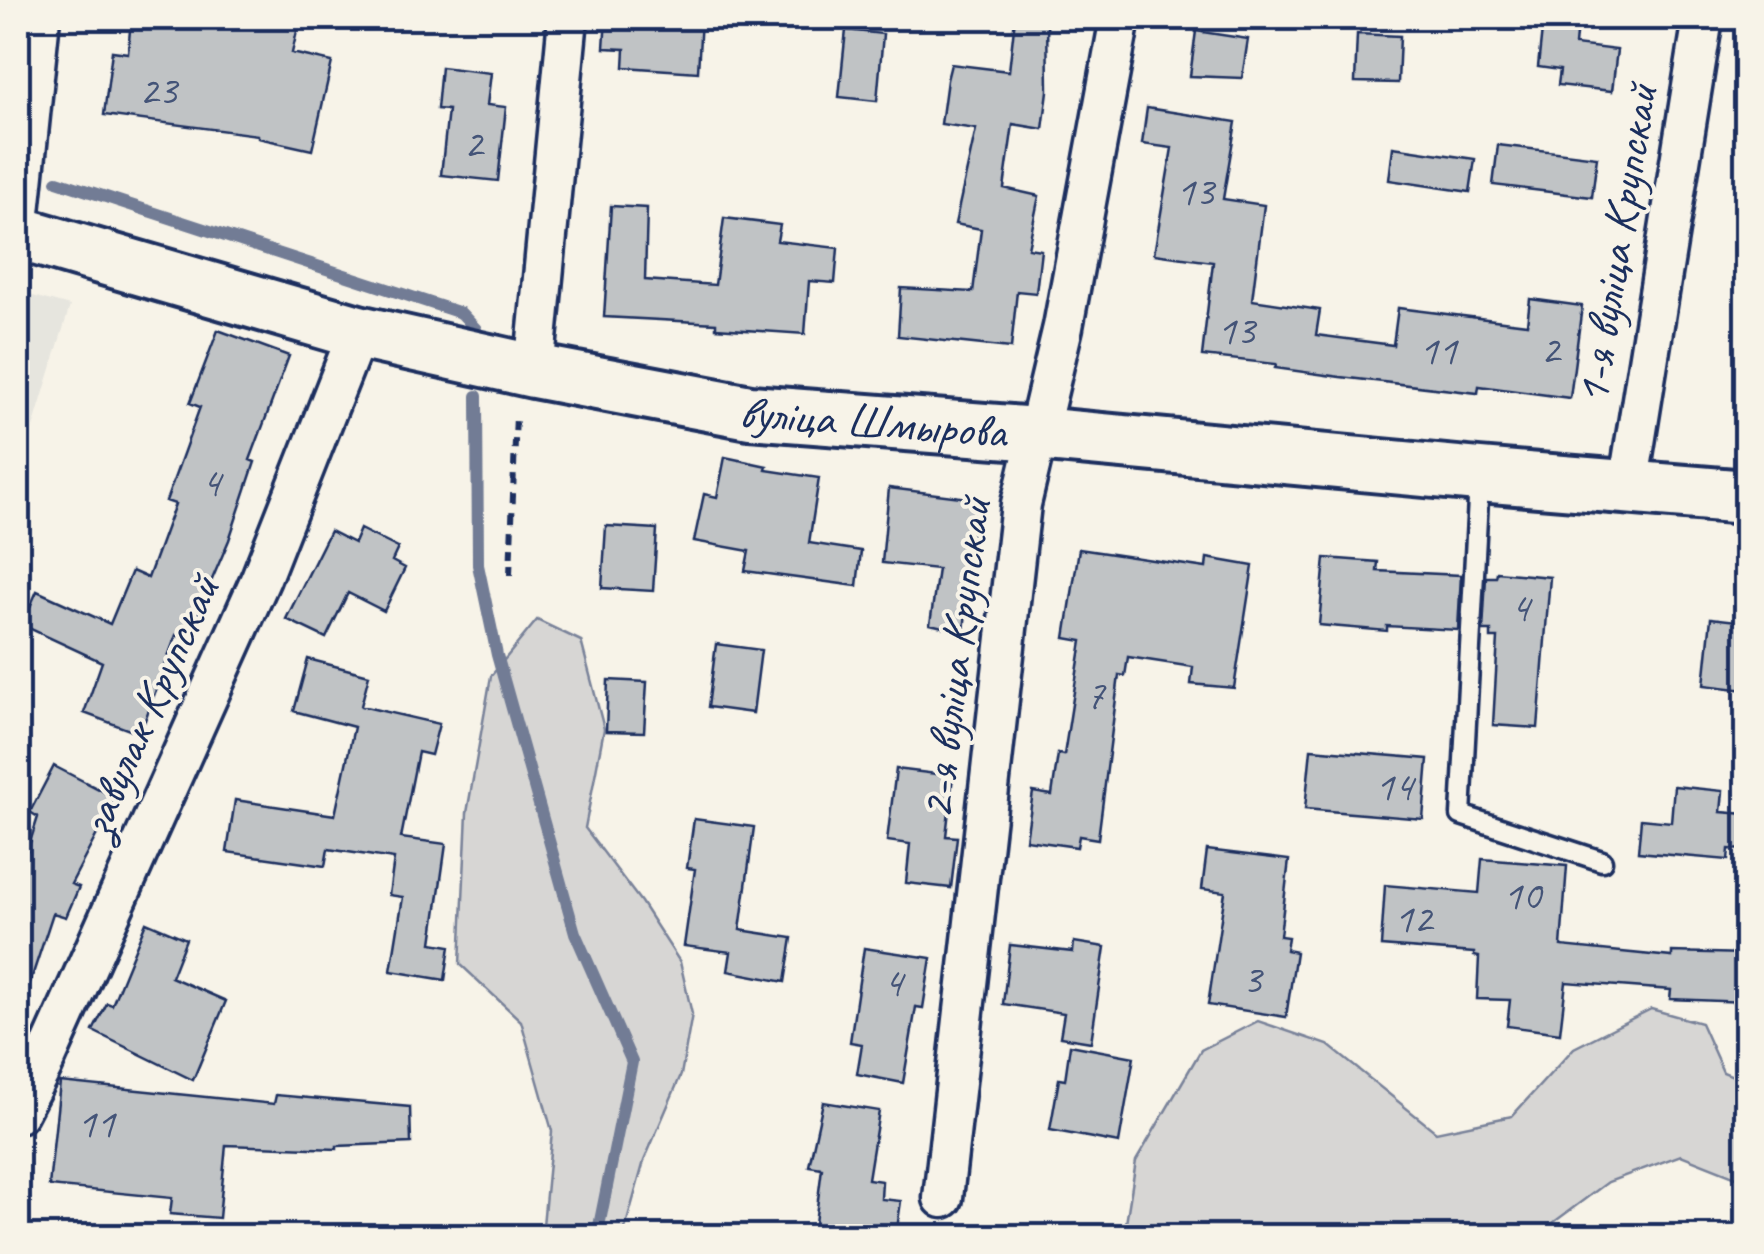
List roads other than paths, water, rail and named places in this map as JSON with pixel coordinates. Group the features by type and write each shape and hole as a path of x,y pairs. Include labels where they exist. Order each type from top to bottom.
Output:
{"street":[{"path":"18,233 40,18"},
{"path":"525,384 568,18"},
{"name":"2-я вуліца Крупскай","path":"942,1198 1021,504 1063,327 1120,18"},
{"name":"1-я вуліца Крупскай","path":"1628,487 1703,18"},
{"name":"вуліца Шмырова","path":"18,233 525,384 750,412 1746,497"},
{"name":"завулак Крупскай","path":"18,1114 261,578 358,332"}],"lane":[{"path":"1479,476 1461,815 1602,862"}],"waterway":[{"path":"57,181 461,313 476,329"},
{"path":"477,396 478,565 497,655 575,933 632,1062 597,1236"}]}
